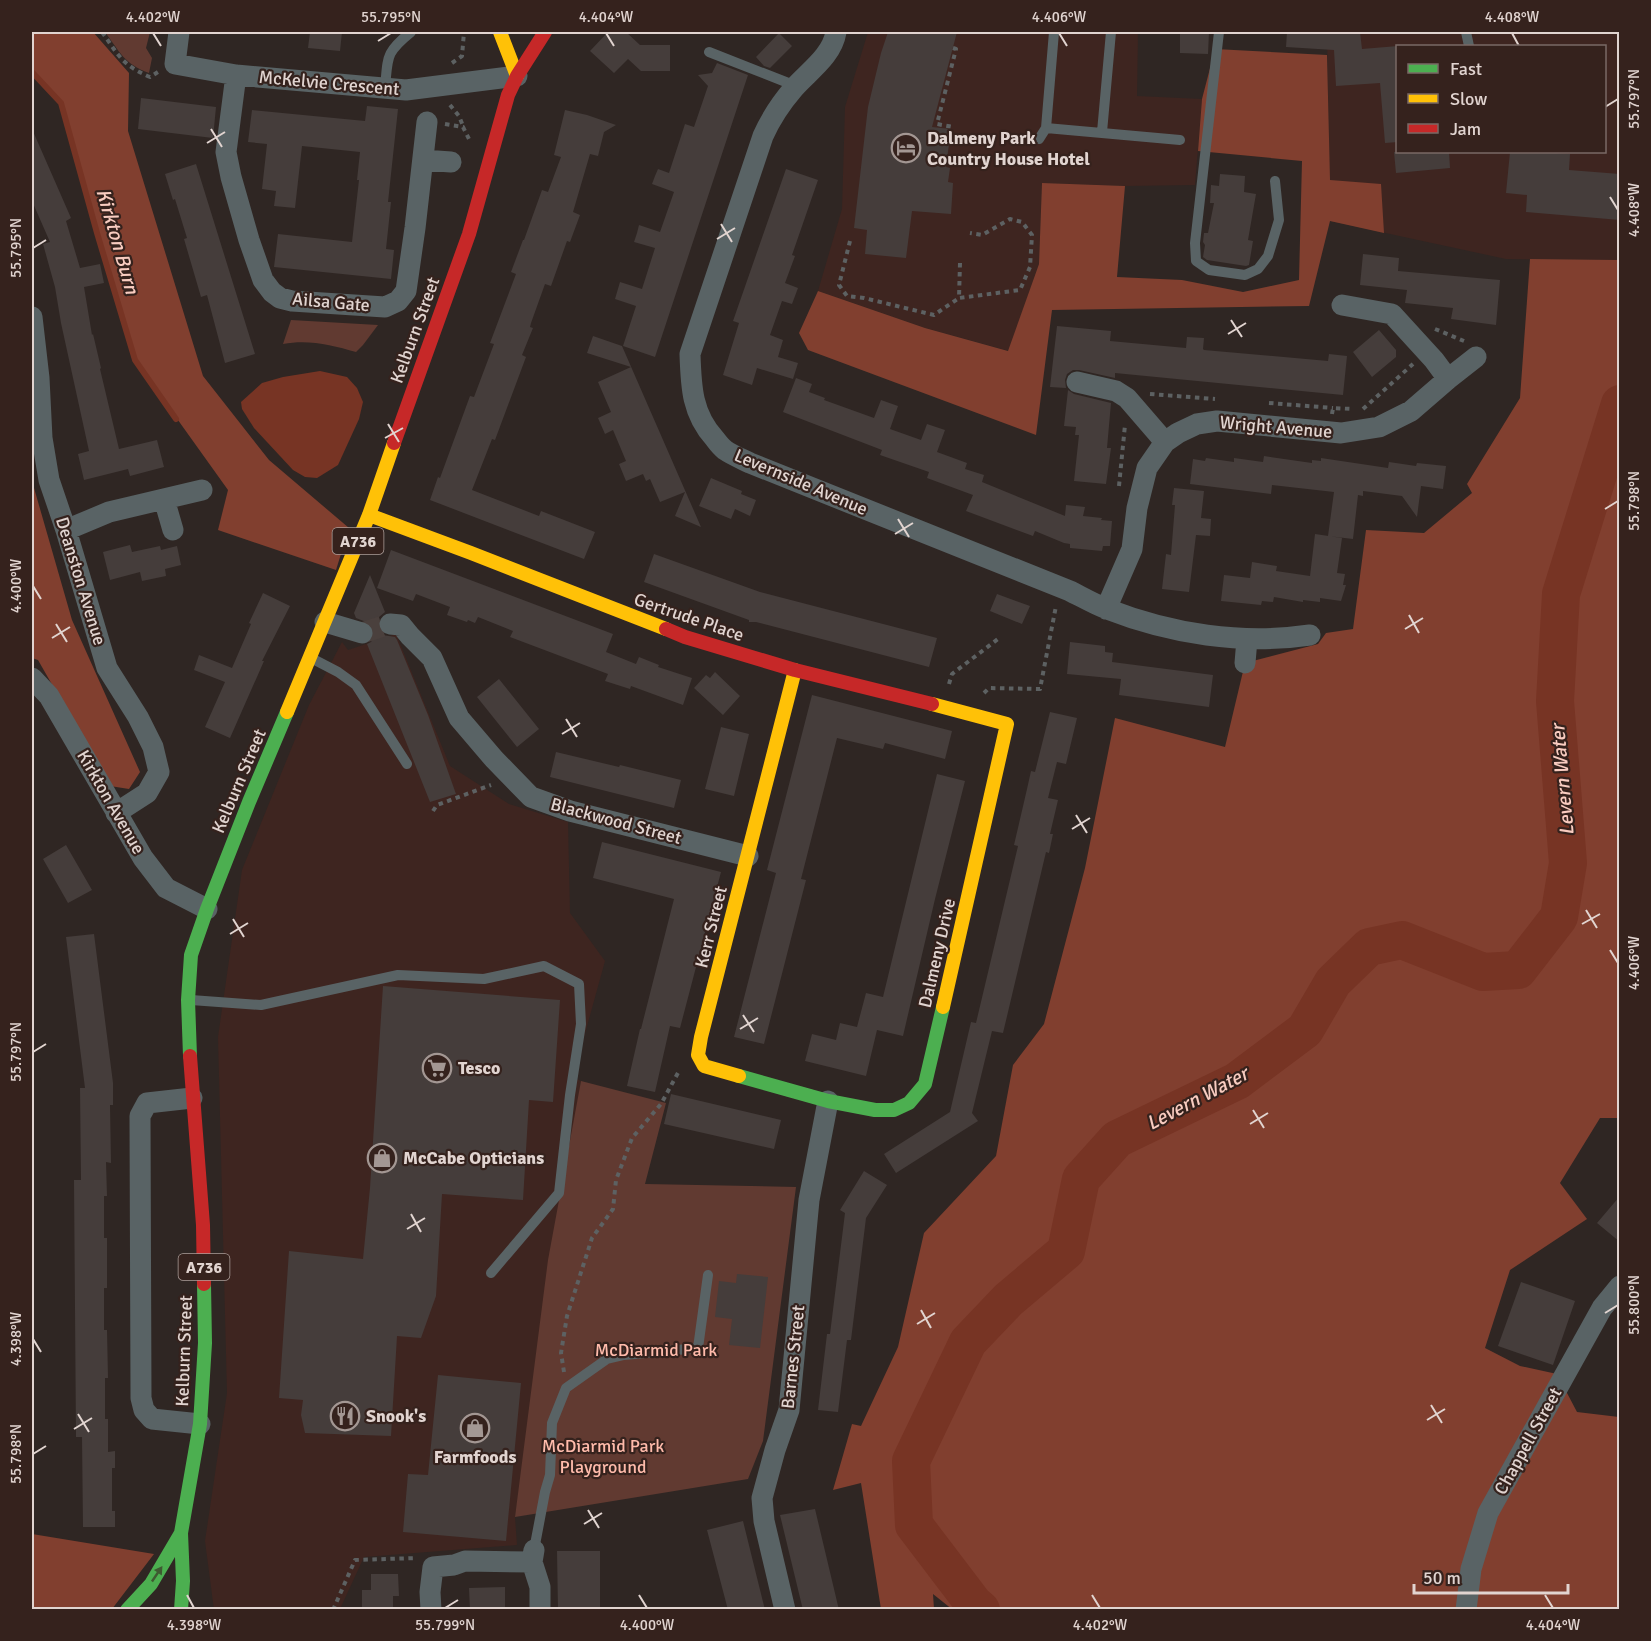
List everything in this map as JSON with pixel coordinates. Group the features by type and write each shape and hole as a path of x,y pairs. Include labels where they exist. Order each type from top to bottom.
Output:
{"main road":[{"path":"500,32 517,76"},
{"name":"A736","path":"517,76 545,32"},
{"name":"Kelburn Street","path":"180,1610 183,1581 181,1533 200,1424 205,1343 203,1236 192,1098 188,1000 191,955 249,802 369,515 469,234 508,95 517,76"},
{"name":"Gertrude Place","path":"369,515 685,637 795,670 1007,724"},
{"name":"Kerr Street","path":"698,1055 795,670"},
{"name":"Dalmeny Drive","path":"828,1101 875,1110 894,1110 909,1103 925,1084 1007,724"},
{"path":"698,1055 704,1066 828,1101"},
{"name":"Kelburn Street","path":"127,1610 162,1566 181,1533"}],"street":[{"path":"175,64 179,32"},
{"name":"Levernside Avenue","path":"836,32 822,60 796,86 774,113 763,136 690,354 691,384 701,422 724,449 750,463 1060,588 1106,609 1177,631 1247,639 1284,639 1310,635"},
{"name":"McKelvie Crescent","path":"175,64 236,75 406,90 517,76"},
{"name":"Ailsa Gate","path":"236,75 226,152 231,177 263,280 280,298 292,301 385,307 398,301 406,291 427,122"},
{"path":"423,160 451,162"},
{"path":"1342,305 1392,314 1448,379"},
{"name":"Deanston Avenue","path":"32,326 39,378 42,438 49,480 108,668 138,717 153,747 159,772 147,793 116,813"},
{"name":"Wright Avenue","path":"1106,609 1132,549 1137,508 1147,468 1165,442 1178,433 1197,424 1217,421 1341,433 1378,427 1411,411 1476,357"},
{"path":"1077,382 1116,392 1127,398 1165,442"},
{"path":"66,530 109,512 202,490"},
{"path":"164,499 173,530"},
{"path":"325,622 362,633"},
{"name":"Blackwood Street","path":"390,624 401,625 432,658 459,718 531,797 570,811 748,856"},
{"path":"1245,663 1247,639"},
{"name":"Kirkton Avenue","path":"32,678 50,696 143,858 166,888 207,909"},
{"path":"192,1098 147,1103 140,1116 141,1398 144,1410 152,1419 200,1424"},
{"name":"Barnes Street","path":"785,1610 764,1521 762,1498 789,1410 809,1200 828,1101"},
{"name":"Chappell Street","path":"1466,1610 1471,1569 1488,1513 1602,1308 1620,1286"},
{"path":"431,1610 430,1592 433,1567 465,1561 533,1556 540,1587 540,1610"}],"lane":[{"path":"385,88 388,56 399,41 411,32"},
{"path":"1039,139 1046,128 1053,32"},
{"path":"1102,132 1111,32"},
{"path":"1220,32 1195,243 1196,261 1209,270 1245,275 1258,269 1268,256 1279,220 1275,181"},
{"path":"709,52 796,86"},
{"path":"1046,128 1180,140"},
{"path":"310,657 356,685 406,764"},
{"path":"188,1000 261,1005 398,975 484,979 544,966 579,984 581,1024 559,1193 491,1273"},
{"path":"533,1556 550,1475 552,1423 566,1389 607,1359 624,1355 698,1348 708,1275"}],"path":[{"path":"102,32 122,61 133,70 150,77 175,64"},
{"path":"953,48 956,49 937,124 953,127"},
{"path":"427,122 463,127 469,140 493,149"},
{"path":"850,241 838,285 847,296 934,315 959,298 1020,290 1030,267 1032,235 1023,222 1010,219 982,235 969,233"},
{"path":"959,298 960,263"},
{"path":"1427,325 1477,347 1476,357"},
{"path":"1264,403 1363,409 1448,334"},
{"path":"1329,432 1333,408"},
{"path":"966,712 989,688 1040,689 1060,588"},
{"path":"943,706 952,675 999,639"},
{"path":"432,811 437,805 512,778"},
{"path":"566,1389 561,1353 567,1316 592,1238 613,1209 616,1180 632,1138 661,1104 678,1072 698,1055"},
{"path":"333,1610 355,1560 418,1558 433,1567"}],"shaded area":[{"path":"32,32 93,32 129,73 128,131 203,376 269,460 349,528 336,570 218,530 228,490 135,360 61,103 32,72"},
{"path":"868,32 1138,32 1137,96 1202,99 1195,185 1125,186 1042,183 1039,264 1009,351 925,328 818,291 842,209 845,107"},
{"path":"1327,32 1619,32 1619,260 1506,259 1330,221"},
{"path":"1215,49 1327,55 1330,180 1381,184 1384,233 1330,221 1309,306 1052,310 1036,435 808,350 799,333 818,291 925,328 1008,351 1039,264 1042,183 1125,186 1117,277 1182,280 1243,292 1299,280 1302,161 1198,151 1202,99"},
{"path":"1530,259 1619,260 1619,1118 1600,1118 1560,1183 1587,1219 1510,1270 1485,1348 1520,1366 1557,1374 1577,1412 1619,1417 1619,1609 953,1610 933,1594 934,1609 881,1609 861,1483 833,1490 852,1424 861,1426 898,1347 924,1233 996,1156 1013,1065 1044,1024 1085,868 1115,718 1225,747 1245,663 1318,644 1326,633 1353,629 1366,530 1424,533 1472,493 1467,484 1520,398"},
{"path":"320,371 347,377 357,388 363,402 359,419 338,465 317,478 305,477 293,470 254,428 242,409 241,402 262,383"},
{"path":"32,481 72,620 140,772 129,789 110,786 38,660 32,658"},
{"path":"396,634 450,766 509,804 568,822 570,913 605,961 573,1077 581,1081 515,1517 517,1545 364,1557 340,1609 214,1610 205,1541 227,1393 218,1037 242,870 309,705 342,642 348,650"},
{"path":"32,1534 154,1554 112,1609 32,1609"}],"green space":[{"path":"105,32 150,32 146,48 152,58 149,73 128,61"},
{"path":"291,320 378,325 356,352 311,342 283,344"},
{"name":"McDiarmid Park","path":"581,1081 666,1103 645,1184 796,1187 763,1441 748,1479 515,1517 548,1260"}],"building":[{"path":"310,32 342,32 340,51 308,48"},
{"path":"608,32 626,32 640,45 670,45 670,71 641,71 628,59 614,73 590,51"},
{"name":"Dalmeny Park Country House Hotel","path":"888,32 957,32 932,127 951,129 946,167 950,168 948,182 953,183 951,214 912,211 906,258 865,254 867,230 854,228 868,107"},
{"path":"1180,32 1209,32 1208,54 1180,53"},
{"path":"1287,32 1360,32 1362,49 1396,46 1396,142 1385,143 1380,83 1336,86 1334,50 1286,47"},
{"path":"779,33 792,46 770,68 764,66 756,57"},
{"path":"717,63 748,75 655,357 623,346 636,306 615,299 620,282 642,289 655,248 634,242 639,225 660,232 674,192 652,184 658,169 669,173 685,124 694,127 708,86 698,75 712,73"},
{"path":"141,98 216,107 213,138 138,129"},
{"path":"367,106 398,109 388,202 391,202 386,249 394,250 391,279 274,267 278,234 352,242 360,152 302,146 295,208 274,206 276,191 262,189 267,144 248,142 252,110 365,121"},
{"path":"565,110 616,125 604,132 598,156 590,154 573,212 580,215 570,242 567,241 551,286 545,284 531,323 530,327 533,328 522,355 526,357 495,440 492,439 472,490 539,516 541,511 595,532 584,559 430,500 470,396 474,397 494,344 490,343 516,274 511,272 542,190 548,192 561,157 554,155"},
{"path":"32,129 71,218 66,221 80,268 100,264 104,283 84,287 92,335 119,449 157,440 164,467 130,476 128,469 84,480 78,454 89,451 55,287 43,244 50,242 32,201"},
{"path":"1394,152 1449,153 1450,168 1396,173"},
{"path":"1510,153 1570,154 1569,170 1620,174 1620,220 1526,212 1527,195 1506,193"},
{"path":"196,164 255,354 225,363 207,295 201,297 184,239 187,238 165,174"},
{"path":"786,169 818,180 792,255 795,256 785,283 798,288 792,304 782,301 770,335 783,340 778,357 798,363 793,379 757,368 752,385 723,375 739,323 733,321"},
{"path":"1220,174 1245,176 1244,192 1256,194 1248,240 1253,241 1249,265 1246,266 1207,260 1203,257 1204,233 1208,233 1214,203 1210,203 1211,185 1219,186"},
{"path":"1363,254 1399,258 1398,271 1500,280 1496,325 1451,319 1453,308 1405,303 1407,290 1360,285"},
{"path":"1057,326 1111,331 1110,341 1186,348 1187,337 1204,338 1204,350 1328,361 1329,354 1347,356 1343,395 1115,373 1115,378 1079,370 1073,370 1067,374 1066,388 1050,387"},
{"path":"1379,330 1396,350 1396,357 1372,377 1353,352"},
{"path":"593,336 622,346 701,527 675,516 685,492 660,502 650,479 646,481 643,474 626,481 619,464 626,461 613,430 605,434 598,418 611,412 598,382 631,367 587,353"},
{"path":"796,378 812,384 809,392 825,398 824,400 874,418 881,400 898,406 890,429 921,440 927,424 945,430 937,452 967,463 965,469 984,475 982,482 1065,516 1066,505 1085,507 1083,516 1112,521 1110,546 1103,546 1102,551 1070,548 1070,544 1035,531 1033,536 966,511 973,495 927,478 929,472 880,455 882,450 783,412"},
{"path":"1068,390 1074,394 1111,403 1107,448 1111,448 1106,484 1074,481 1079,435 1075,435 1076,427 1064,426"},
{"path":"1264,456 1312,463 1312,460 1321,461 1321,458 1388,468 1389,462 1416,466 1417,463 1446,466 1443,489 1421,486 1417,517 1402,496 1363,491 1363,496 1358,495 1353,539 1328,536 1334,492 1272,485 1271,494 1190,484 1193,459 1205,461 1206,458 1234,462 1234,458 1263,462"},
{"path":"711,478 742,491 741,494 756,500 750,516 735,509 731,519 699,506"},
{"path":"1174,488 1204,491 1201,518 1211,519 1210,536 1196,535 1189,592 1162,589 1166,554 1171,555"},
{"path":"1315,534 1342,538 1337,573 1345,574 1343,585 1346,585 1341,601 1320,598 1320,602 1303,600 1303,602 1274,597 1273,602 1262,601 1261,605 1221,601 1224,575 1250,578 1252,562 1277,566 1276,571 1310,576"},
{"path":"130,545 132,552 160,546 161,550 177,546 181,565 165,569 166,576 142,581 140,572 110,580 103,552"},
{"path":"391,550 613,634 606,652 636,664 639,657 659,665 658,667 692,678 683,705 631,686 630,689 605,681 608,674 510,637 513,631 478,617 475,623 468,620 467,622 447,615 450,607 416,594 413,601 377,588"},
{"path":"654,554 760,592 937,638 929,667 749,622 749,620 644,582"},
{"path":"370,575 385,612 379,617 378,629 383,635 395,637 397,640 428,715 456,794 430,802 367,644 374,637 374,629 371,624 356,618 354,613"},
{"path":"263,593 290,606 262,661 264,661 230,738 205,727 225,682 194,670 199,655 232,668"},
{"path":"997,594 1030,606 1022,624 990,611"},
{"path":"1070,642 1105,646 1105,652 1113,653 1112,662 1213,675 1209,707 1119,695 1121,679 1067,674"},
{"path":"715,672 740,696 723,715 694,688 706,675 710,678"},
{"path":"499,679 539,729 517,747 477,697"},
{"path":"812,695 952,731 945,759 885,743 883,749 837,738 801,879 806,880 764,1044 734,1037 776,873 767,870"},
{"path":"1050,712 1077,718 1066,764 1057,762 1048,798 1058,800 1050,834 1053,834 1049,853 1046,852 1003,1033 992,1031 972,1113 978,1121 896,1173 884,1154 950,1112 971,1022 976,1023 1018,846 1014,845 1031,771 1035,772"},
{"path":"721,727 749,734 734,796 705,789"},
{"path":"556,752 681,780 674,808 550,777"},
{"path":"937,774 965,781 903,1036 877,1030 866,1076 805,1061 812,1034 836,1040 840,1023 857,1027 866,993 883,997"},
{"path":"602,842 721,872 680,1028 670,1026 655,1092 627,1086 674,899 593,878"},
{"path":"66,845 92,890 68,903 43,859"},
{"path":"94,934 113,1083 113,1105 110,1105 111,1163 106,1162 107,1196 104,1196 107,1288 104,1288 104,1330 107,1330 108,1378 105,1378 105,1419 108,1419 108,1452 115,1451 115,1468 112,1468 112,1511 115,1511 115,1527 83,1527 82,1437 76,1437 74,1180 81,1180 80,1088 85,1088 66,937"},
{"path":"383,986 560,1000 553,1102 529,1100 523,1200 442,1194 436,1296 421,1338 397,1336 391,1436 305,1433 301,1415 303,1400 279,1398 289,1251 363,1259"},
{"path":"671,1094 781,1120 774,1149 664,1124"},
{"path":"864,1171 887,1185 866,1218 851,1340 847,1340 838,1412 818,1410 845,1213 840,1210"},
{"path":"1620,1196 1620,1242 1597,1223"},
{"path":"737,1274 768,1277 760,1348 729,1345 732,1319 715,1317 719,1281 736,1283"},
{"path":"1521,1282 1575,1301 1553,1365 1498,1346"},
{"name":"Farmfoods","path":"438,1375 521,1383 506,1541 403,1532 408,1474 428,1475"},
{"path":"815,1509 839,1610 803,1610 780,1515"},
{"path":"743,1521 765,1610 728,1610 707,1530"},
{"path":"557,1551 600,1551 600,1610 558,1610"},
{"path":"371,1574 398,1574 399,1596 393,1596 393,1610 362,1610 362,1590 371,1590"},
{"path":"505,1587 505,1610 470,1610 469,1588"}],"waterway":[{"name":"Kirkton Burn","path":"32,72 61,103 135,360 176,419"},
{"name":"Levern Water","path":"981,1610 914,1525 911,1461 968,1342 1008,1300 1066,1251 1081,1179 1117,1139 1237,1081 1305,1030 1333,982 1369,947 1402,940 1483,972 1518,970 1559,917 1568,863 1555,701 1561,594 1620,404"}],"tunnel":[{"path":"362,633 390,624"}],"traffic: fast":[{"path":"190,1056 188,1000 191,955 249,802 287,712"},
{"path":"739,1076 828,1101 875,1110 894,1110 909,1103 925,1084 943,1007"},
{"path":"181,1610 183,1581 181,1533 200,1424 205,1343 204,1284"},
{"path":"127,1610 151,1584 181,1533"}],"traffic: slow":[{"path":"500,32 517,76"},
{"path":"287,712 369,515 394,443"},
{"path":"369,515 666,629"},
{"path":"739,1076 704,1066 698,1055 795,670"},
{"path":"932,704 1007,724 943,1007"}],"traffic: jam":[{"path":"394,443 469,234 508,95 517,76 545,32"},
{"path":"666,629 685,637 795,670 932,704"},
{"path":"190,1056 203,1225 204,1284"}],"place":[{"name":"Dalmeny Park Country House Hotel","path":"906,148"},
{"name":"Tesco","path":"437,1068"},
{"name":"McCabe Opticians","path":"382,1158"},
{"name":"Snook's","path":"345,1416"},
{"name":"Farmfoods","path":"475,1428"}],"park label":[{"name":"McDiarmid Park Playground","path":"603,1456"}]}
